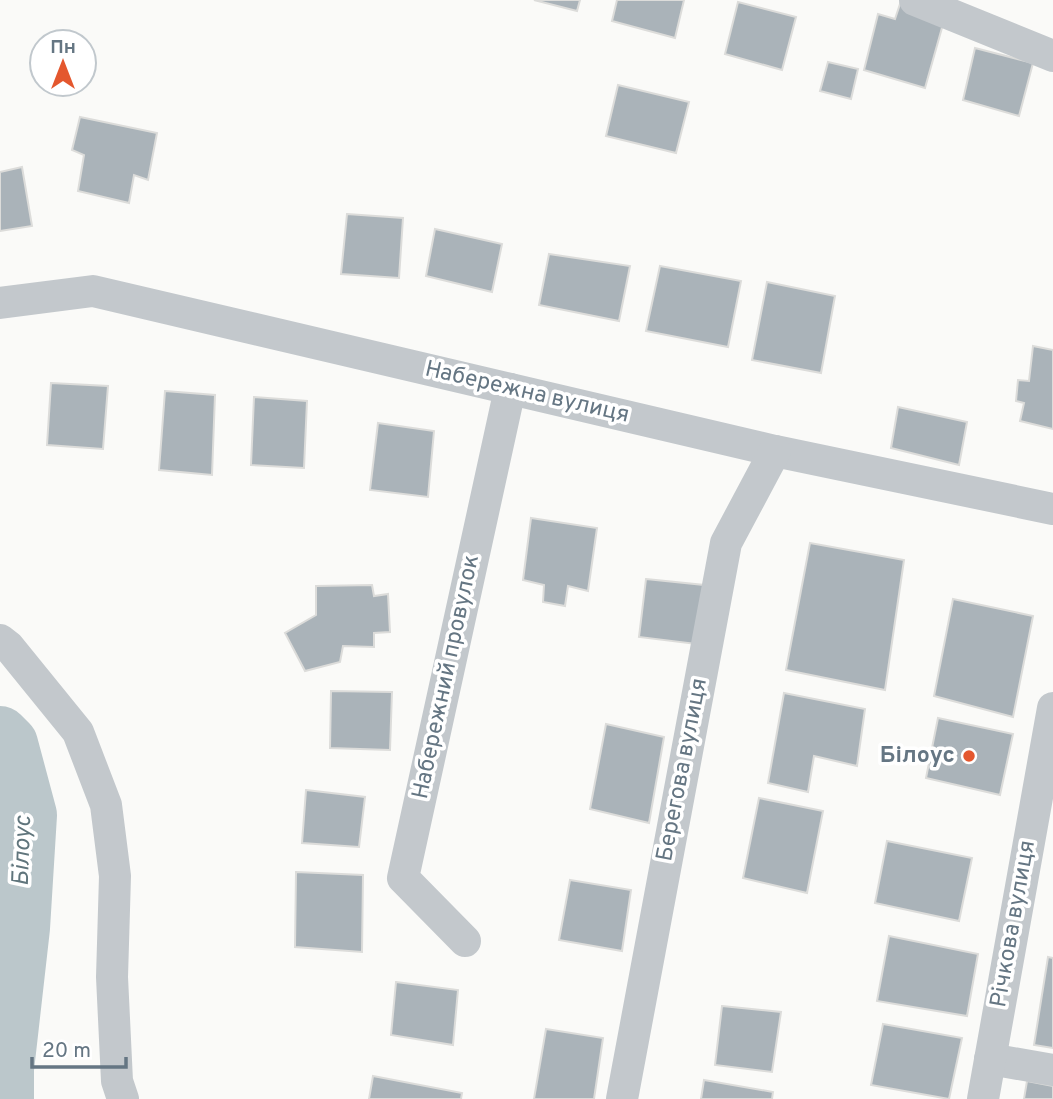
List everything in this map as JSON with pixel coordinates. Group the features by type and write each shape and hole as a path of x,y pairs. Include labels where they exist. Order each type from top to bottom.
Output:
{"street":[{"path":"915,0 1053,56"},
{"name":"Набережна вулиця","path":"0,303 93,290 775,451 1053,509"},
{"name":"Набережний провулок","path":"465,941 403,878 510,389"},
{"name":"Берегова вулиця","path":"622,1099 726,543 775,451"},
{"path":"0,640 78,732 106,806 115,876 112,977 117,1081 123,1099"},
{"name":"Річкова вулиця","path":"983,1099 1053,708"},
{"path":"990,1059 1053,1070"}],"building":[{"path":"534,0 580,0 577,11"},
{"path":"617,0 684,0 675,38 612,21"},
{"path":"901,1 945,17 925,88 864,70 878,14 895,19"},
{"path":"738,2 796,17 782,70 725,54"},
{"path":"975,48 1033,63 1019,116 963,100"},
{"path":"828,62 858,69 851,99 820,91"},
{"path":"618,85 689,102 676,153 606,136"},
{"path":"80,117 157,133 148,180 134,175 129,203 78,191 84,155 72,150"},
{"path":"22,167 32,226 0,231 0,172"},
{"path":"347,214 403,218 399,278 341,274"},
{"path":"435,229 502,244 492,292 426,276"},
{"path":"549,254 630,266 619,321 539,305"},
{"path":"660,266 741,281 728,347 646,331"},
{"path":"767,282 835,296 821,373 752,360"},
{"path":"1033,346 1053,350 1053,429 1020,421 1024,403 1016,401 1018,380 1029,381"},
{"path":"51,383 108,386 103,449 47,445"},
{"path":"165,391 215,395 212,475 159,470"},
{"path":"254,397 307,401 304,468 251,465"},
{"path":"898,407 967,422 959,465 891,448"},
{"path":"378,423 434,431 428,497 370,490"},
{"path":"531,518 597,528 588,591 568,586 565,606 543,602 544,585 523,580"},
{"path":"810,543 904,560 885,690 786,670"},
{"path":"646,579 704,585 696,644 639,637"},
{"path":"372,585 374,596 388,594 390,632 374,633 374,647 343,646 340,662 305,671 285,633 316,615 316,586"},
{"path":"953,599 1033,616 1013,717 934,696"},
{"path":"331,691 392,692 390,750 330,748"},
{"path":"784,693 865,709 857,766 814,756 808,792 768,783"},
{"name":"Білоус","path":"938,718 1013,734 1000,795 926,778"},
{"path":"606,724 664,737 649,823 590,809"},
{"path":"306,790 365,797 359,847 302,843"},
{"path":"759,798 823,811 807,893 743,878"},
{"path":"887,841 972,858 959,921 875,903"},
{"path":"296,872 363,875 362,952 295,947"},
{"path":"570,880 631,890 622,951 559,940"},
{"path":"889,936 978,954 967,1016 877,1001"},
{"path":"1048,957 1053,958 1053,1048 1034,1045"},
{"path":"396,982 458,990 453,1045 391,1035"},
{"path":"722,1006 781,1012 772,1072 715,1065"},
{"path":"883,1024 962,1038 949,1099 871,1085"},
{"path":"546,1029 603,1038 594,1099 534,1099"},
{"path":"373,1076 462,1093 461,1099 369,1099"},
{"path":"704,1080 773,1092 772,1099 701,1099"},
{"path":"1027,1081 1053,1086 1053,1099 1024,1099"}],"waterway":[{"name":"Білоус","path":"0,735 9,744 28,815 21,928 5,1069 5,1099"}],"place":[{"name":"Білоус","path":"969,756"}]}
